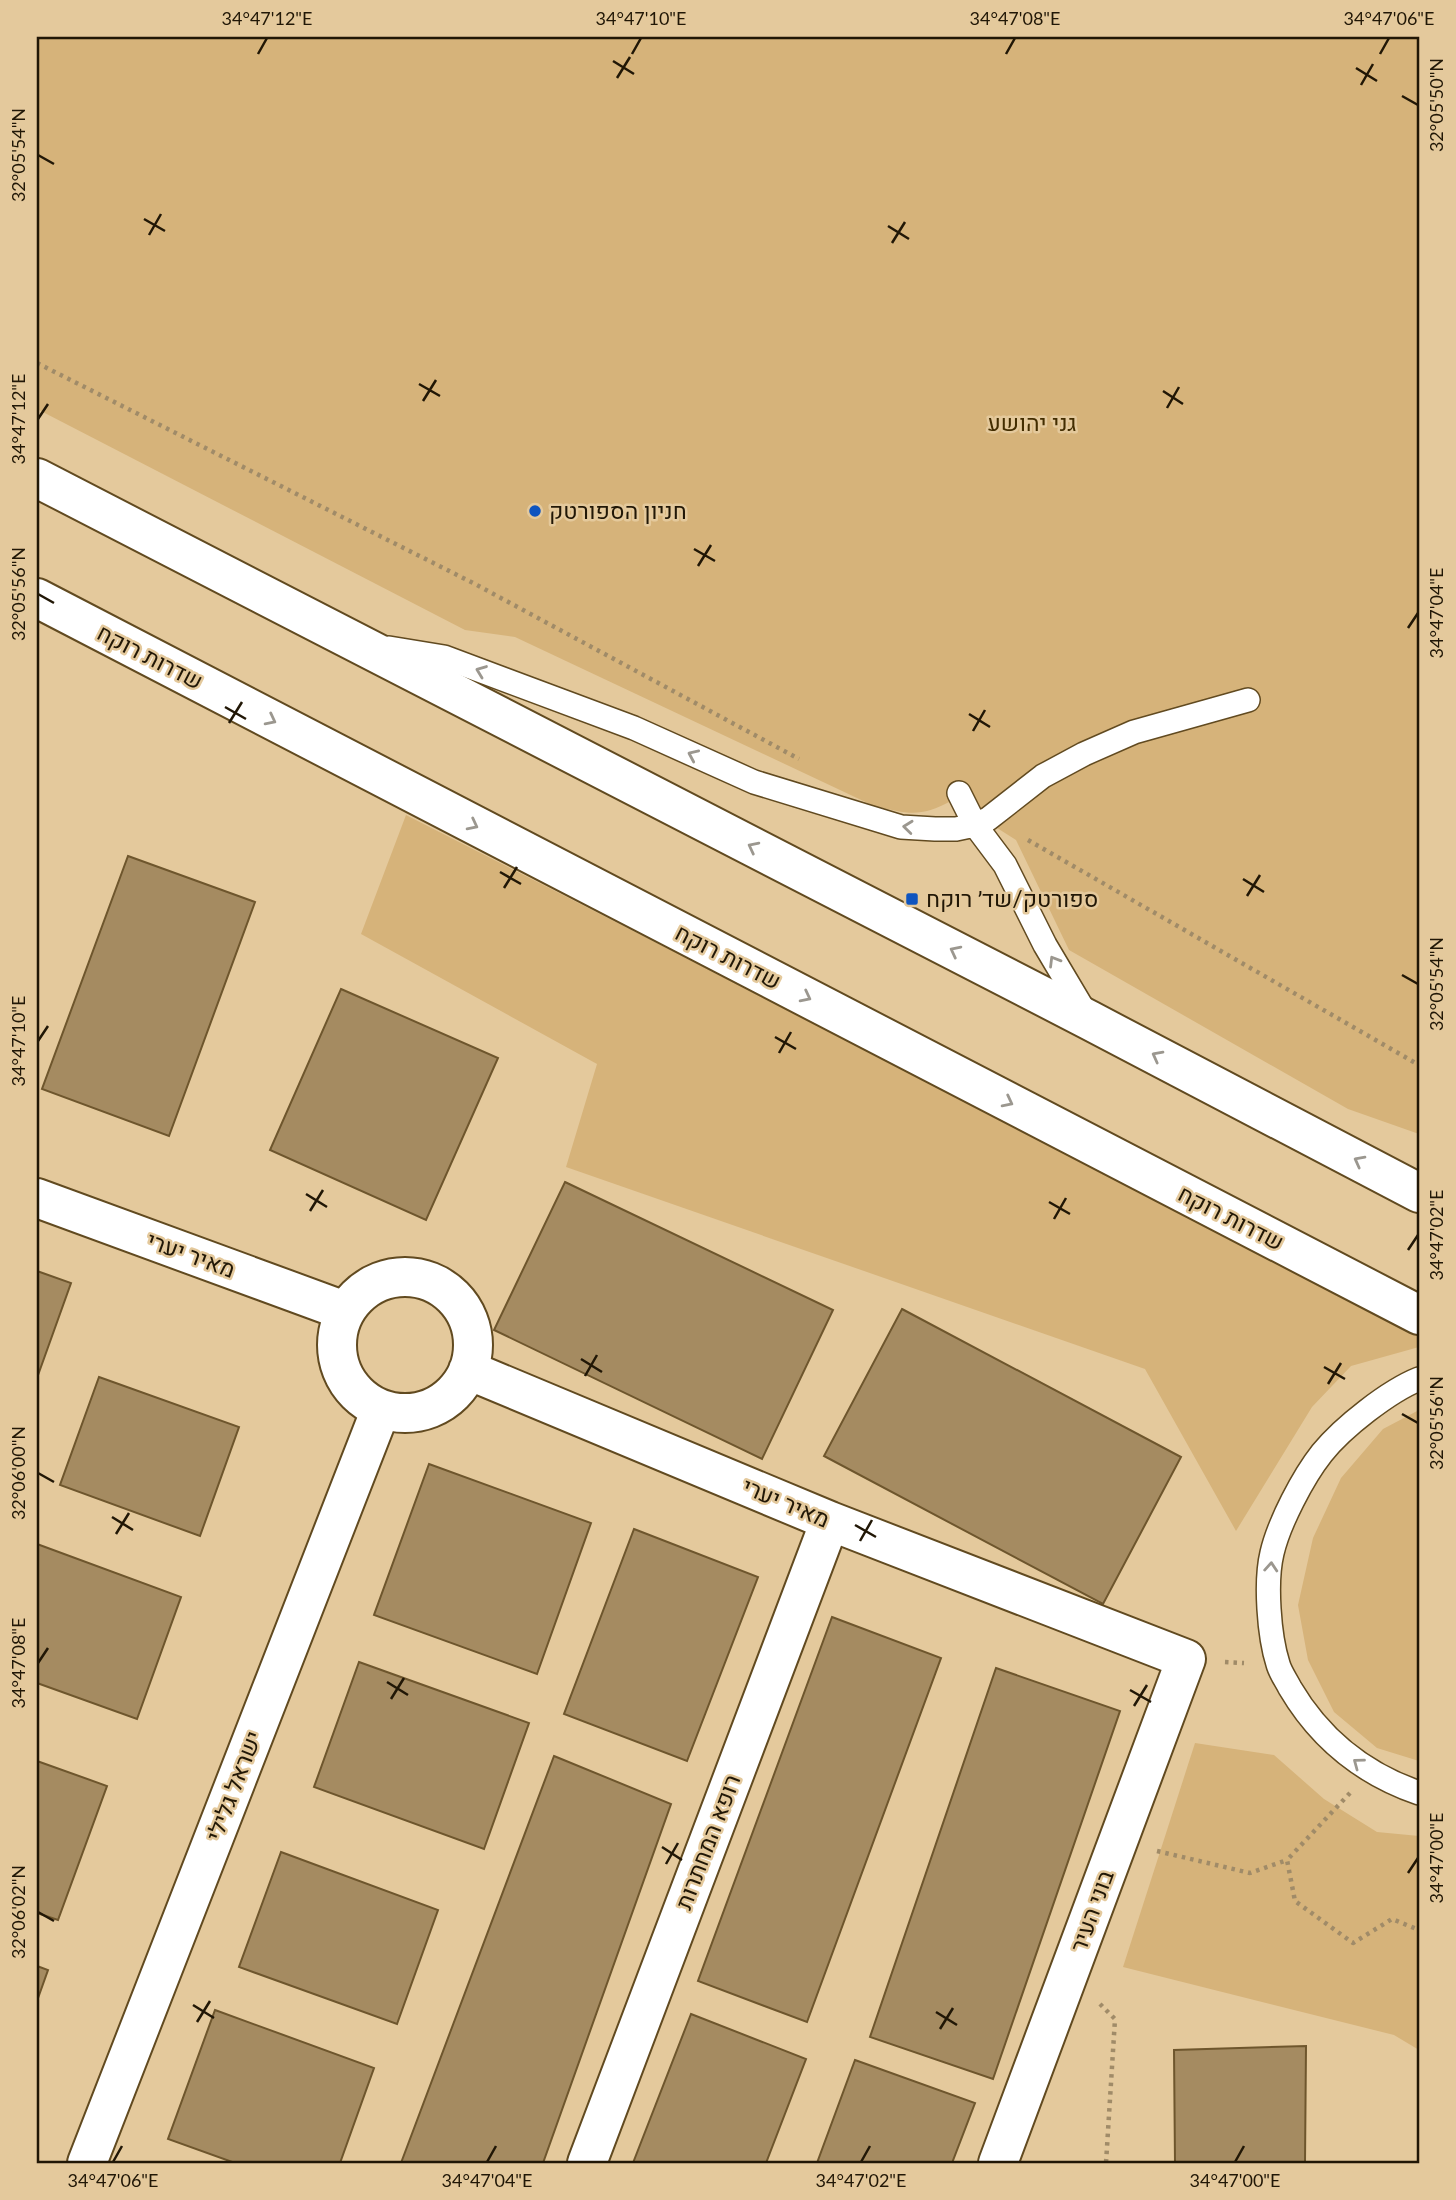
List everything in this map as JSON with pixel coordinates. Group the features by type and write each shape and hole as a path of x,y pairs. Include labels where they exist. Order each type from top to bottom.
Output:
{"street":[{"path":"37,478 1419,1193"},
{"name":"שדרות רוקח","path":"37,598 1419,1315"},
{"name":"מאיר יערי","path":"37,1198 345,1311"},
{"path":"401,1277 423,1280 443,1289 459,1305 470,1326 473,1347 468,1370 458,1388 442,1402 423,1411 402,1413 381,1409 360,1397 345,1379 337,1357 337,1345 345,1311 360,1294 379,1282 401,1277"},
{"name":"מאיר יערי","path":"468,1370 830,1521 1185,1659"},
{"name":"ישראל גלילי","path":"87,2163 381,1409"},
{"name":"רופא המחתרות","path":"587,2163 830,1521"},
{"name":"בוני העיר","path":"998,2163 1185,1659"}],"lane":[{"path":"355,642 444,657 634,728 754,782 901,827 956,829 975,825 1043,776 1084,754 1134,732 1248,700"},
{"path":"959,793 975,825 1004,865 1045,945 1089,1020"},
{"path":"1419,1379 1367,1411 1323,1452 1292,1502 1272,1553 1268,1603 1278,1666 1306,1714 1336,1747 1368,1770 1419,1793"}],"path":[{"path":"37,363 475,584 759,735 804,762"},
{"path":"1003,807 1023,837 1419,1065"},
{"path":"1185,1659 1278,1666"},
{"path":"1117,1841 1250,1874 1287,1860 1344,1801 1368,1770"},
{"path":"1287,1860 1295,1900 1353,1943 1392,1919 1419,1930"},
{"path":"1069,1974 1115,2019 1106,2163"}],"green space":[{"name":"גני יהושע","path":"37,37 1419,37 1419,1134 1348,1109 1069,950 1016,840 953,800 931,810 914,813 874,806 515,637 465,630 37,409"},
{"path":"406,815 1419,1332 1419,1347 1351,1366 1312,1407 1236,1531 1145,1369 566,1167 597,1064 361,934"},
{"path":"1419,1410 1419,1761 1377,1748 1334,1712 1308,1660 1298,1605 1313,1538 1341,1478 1383,1429"},
{"path":"1195,1743 1274,1755 1324,1799 1377,1832 1419,1836 1419,2050 1394,2035 1123,1967"}],"building":[{"path":"128,856 255,902 169,1136 42,1089"},
{"path":"341,989 498,1058 426,1220 270,1150"},
{"path":"565,1182 833,1310 762,1459 494,1330"},
{"path":"37,1271 71,1283 37,1378"},
{"path":"902,1309 1181,1457 1103,1604 824,1456"},
{"path":"99,1377 239,1427 200,1536 60,1485"},
{"path":"429,1464 591,1523 537,1674 374,1615"},
{"path":"634,1529 758,1577 687,1761 564,1714"},
{"path":"37,1544 181,1597 137,1719 37,1683"},
{"path":"832,1617 941,1658 807,2022 698,1981"},
{"path":"359,1662 529,1723 484,1849 314,1787"},
{"path":"996,1668 1120,1711 993,2079 870,2037"},
{"path":"554,1756 671,1804 543,2163 401,2163"},
{"path":"37,1761 107,1786 58,1920 37,1913"},
{"path":"281,1852 438,1910 397,2024 239,1967"},
{"path":"37,1966 48,1970 37,2001"},
{"path":"215,2010 374,2068 340,2163 235,2163 168,2139"},
{"path":"691,2014 806,2059 766,2163 633,2163"},
{"path":"1306,2046 1305,2163 1175,2163 1174,2050"},
{"path":"855,2060 975,2103 952,2163 817,2163"}],"place":[{"name":"חניון הספורטק","path":"535,511"},
{"name":"ספורטק/שד׳ רוקח","path":"912,899"}]}
